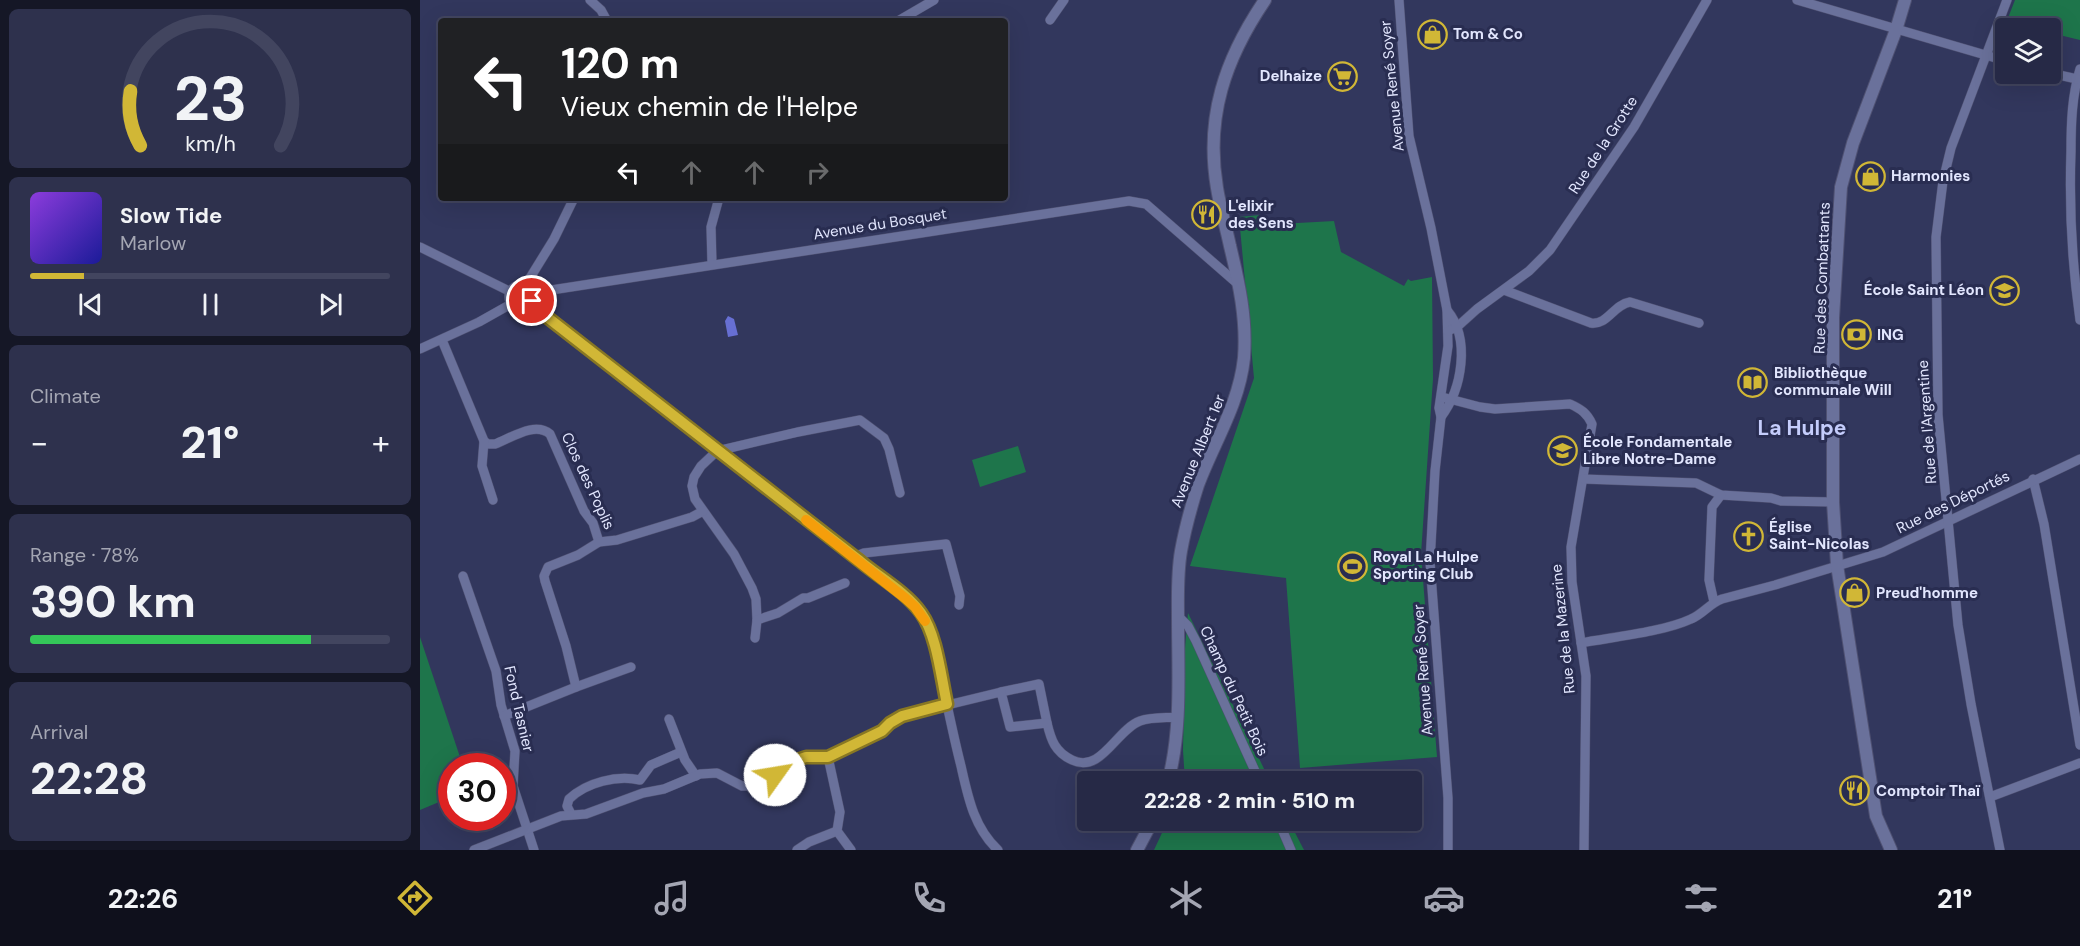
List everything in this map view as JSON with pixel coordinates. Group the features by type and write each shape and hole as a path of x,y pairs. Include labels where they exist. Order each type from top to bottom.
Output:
{"main road":[{"name":"Avenue Albert 1er","path":"1171,771 1177,717 1177,583 1188,519 1199,484 1227,423 1239,389 1244,358 1245,330 1239,285 1217,189 1214,138 1216,115 1220,93 1235,49 1245,28 1265,0"},
{"name":"Rue des Combattants","path":"1888,846 1876,816 1837,565 1833,502 1833,318 1841,187 1853,143 1905,0"},
{"path":"1137,850 1147,831"}],"street":[{"path":"590,0 601,10 605,18"},
{"path":"903,18 934,0"},
{"path":"1050,20 1064,0"},
{"name":"Avenue René Soyer","path":"1399,0 1409,136 1431,228 1447,310 1452,329 1461,343 1458,379 1446,398"},
{"name":"Rue de la Grotte","path":"1452,329 1504,290 1550,250 1634,127 1707,0"},
{"path":"1797,0 1995,58"},
{"name":"Rue de l'Argentine","path":"2000,850 1958,625 1938,415 1936,237 1943,181 1951,148 2007,0"},
{"path":"2080,69 2072,122 2070,175 2080,320"},
{"path":"2061,75 2077,79"},
{"path":"573,201 528,290 530,304 854,557 905,598 922,615 934,648 964,784 974,815 981,830 998,850"},
{"path":"712,264 711,227 718,201"},
{"name":"Avenue du Bosquet","path":"528,290 1129,201 1146,204 1239,285"},
{"path":"420,247 511,292"},
{"path":"528,290 516,287 509,298 511,304 520,309 530,304"},
{"path":"1504,290 1591,323 1599,324 1614,309 1623,303 1630,302 1699,323"},
{"path":"420,349 479,322 511,304"},
{"name":"Avenue René Soyer","path":"1448,850 1448,798 1430,562 1436,462 1441,417 1446,398 1448,346 1452,329"},
{"path":"442,340 484,441 482,466 494,500"},
{"name":"Rue de la Mazerine","path":"1446,398 1480,407 1495,408 1570,404 1588,414 1592,424 1571,547 1572,582 1586,676 1584,850"},
{"path":"755,638 756,599 752,588 734,554 695,499 692,486 701,466 717,451 819,427 860,420 884,438 900,493"},
{"name":"Clos des Poplis","path":"484,441 488,444 495,444 535,428 544,429 550,434 599,542"},
{"name":"Rue des Déportés","path":"1714,602 1882,552 2033,479 2080,459"},
{"path":"1583,479 1696,483 1721,495 1771,498 1781,501 1833,502"},
{"path":"2033,479 2044,524 2080,745"},
{"path":"1581,643 1690,620 1714,602 1709,580 1712,507 1721,495"},
{"name":"Clos des Poplis","path":"576,687 544,576 548,567 578,555 599,542 617,540 692,517 703,511"},
{"path":"854,557 864,553 946,544 960,596 960,605"},
{"name":"Fond Tasnier","path":"463,576 496,671 501,705 515,751 513,786 534,850"},
{"path":"757,620 778,613 803,598 845,583"},
{"name":"Champ du Petit Bois","path":"1178,616 1188,626 1196,641 1255,771"},
{"path":"504,716 631,667"},
{"path":"474,850 571,814 586,813 646,792 664,789 709,772 717,773 742,786 755,786 797,760 806,757 828,757 882,731 902,716 1039,684 1054,747 1062,755 1076,762 1086,763 1100,757 1129,727 1141,721 1177,717"},
{"path":"1001,692 1010,727 1047,723"},
{"path":"669,719 681,752 696,776"},
{"path":"640,780 651,765 681,752"},
{"path":"828,757 840,812 837,831 851,850"},
{"path":"1990,797 2080,763"},
{"path":"571,814 567,806 568,799 580,790 616,778 640,780"},
{"path":"640,780 646,792"},
{"path":"797,850 809,842 837,831"},
{"path":"1283,831 1291,850"}],"green space":[{"path":"2015,0 2080,0 2080,40 2061,35 2061,18 2008,18"},
{"name":"Royal La Hulpe Sporting Club","path":"1260,215 1261,225 1334,221 1341,252 1404,286 1408,279 1411,281 1432,277 1433,379 1421,554 1437,757 1300,768 1286,578 1190,566 1254,378 1239,217"},
{"path":"1018,446 1026,472 980,487 972,460"},
{"path":"1188,613 1265,771 1184,771 1185,648"},
{"path":"420,637 459,753 438,753 438,802 420,810"},
{"path":"1163,831 1294,831 1304,850 1154,850"}],"water":[{"path":"728,316 734,319 738,335 728,337 725,321"}],"slow traffic":[{"path":"806,520 905,598 925,621"}],"place":[{"name":"Tom & Co","path":"1432,34"},
{"name":"Delhaize","path":"1343,76"},
{"name":"Harmonies","path":"1870,176"},
{"name":"L'elixir des Sens","path":"1207,215"},
{"name":"École Saint Léon","path":"2005,290"},
{"name":"ING","path":"1856,335"},
{"name":"Bibliothèque communale Will","path":"1753,382"},
{"name":"École Fondamentale Libre Notre-Dame","path":"1562,451"},
{"name":"Église Saint-Nicolas","path":"1748,536"},
{"name":"Royal La Hulpe Sporting Club","path":"1352,566"},
{"name":"Preud'homme","path":"1855,593"},
{"name":"Comptoir Thaï","path":"1855,791"}],"district":[{"name":"La Hulpe","path":"1802,428"}],"route":[{"path":"532,301 530,304 860,561 922,615 934,648 947,704 902,716 882,731 828,757 806,757 797,760 775,775"}]}
